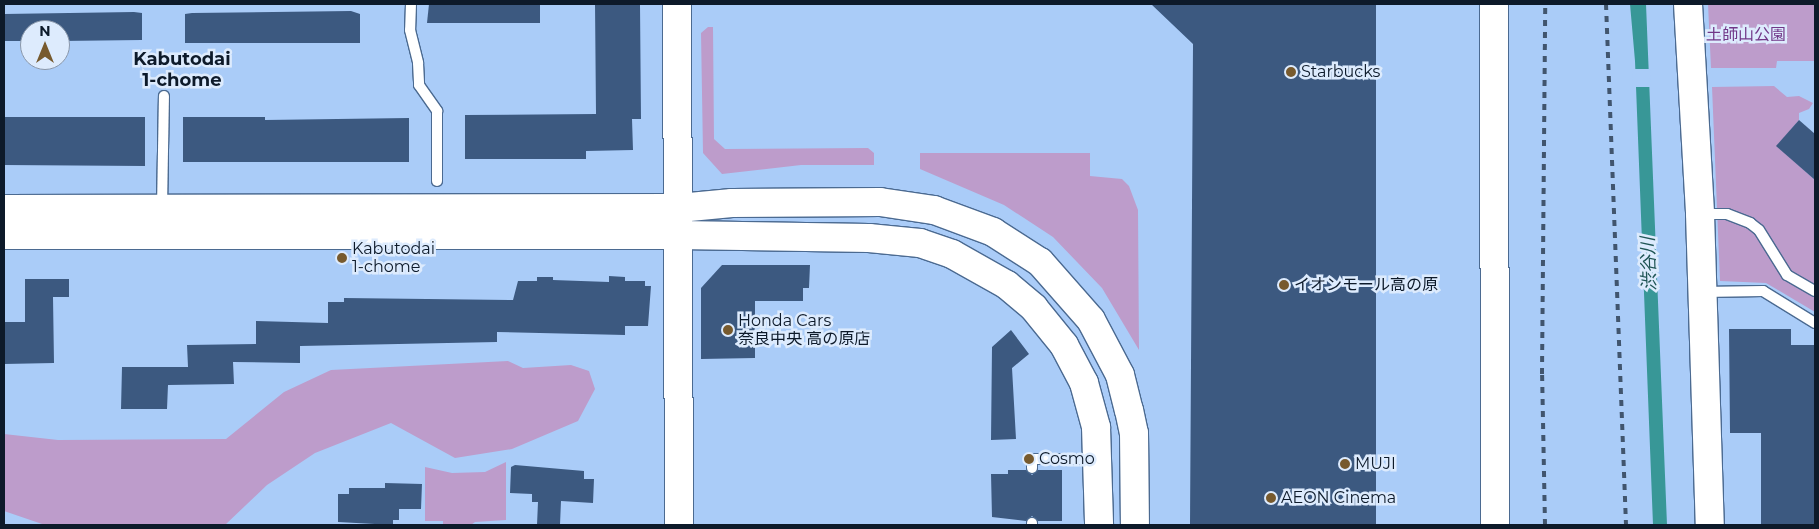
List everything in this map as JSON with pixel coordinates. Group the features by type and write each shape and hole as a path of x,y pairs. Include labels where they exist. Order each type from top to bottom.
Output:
{"street":[{"path":"677,4 679,525"},
{"path":"1494,4 1495,525"},
{"path":"1688,4 1700,214 1710,525"},
{"path":"4,210 679,208 748,203 880,202 915,206 950,214 993,232 1040,262 1080,304 1120,375 1134,433 1135,525"},
{"path":"4,235 678,235 896,239 938,249 966,261 1019,295 1064,345 1084,383 1096,427 1099,459 1099,525"}],"lane":[{"path":"411,4 410,30 418,63 419,86 436,111 436,181"},
{"path":"162,209 164,96"},
{"path":"1700,214 1728,214 1750,223 1759,230 1787,276 1815,291"},
{"path":"1702,292 1763,291 1815,323"},
{"path":"1032,468 1032,459 1099,459"}],"green space":[{"name":"土師山公園","path":"1708,4 1815,4 1815,61 1777,61 1776,68 1711,68"},
{"path":"708,27 713,27 714,139 725,149 868,148 874,153 874,165 801,165 722,174 703,153 701,33"},
{"path":"1774,86 1787,97 1799,96 1813,103 1809,109 1799,113 1799,120 1777,146 1815,180 1815,312 1766,283 1720,281 1712,87"},
{"path":"920,153 1090,153 1090,176 1122,179 1129,186 1138,210 1139,350 1102,288 1053,237 1004,205 920,169"},
{"path":"508,361 523,368 571,365 589,371 595,389 578,421 512,449 455,458 391,423 315,453 267,485 225,525 45,525 4,511 4,434 58,440 226,439 284,392 331,370"},
{"path":"506,462 506,520 475,522 471,525 443,525 443,521 425,521 425,467 452,473 485,472"}],"water":[{"name":"渋谷川","path":"1630,4 1646,4 1667,525 1653,525 1635,61"}],"pier":[{"path":"1632,69 1650,69 1651,87 1633,87"}],"building":[{"path":"429,4 540,4 540,23 427,23"},
{"path":"595,4 640,4 641,119 632,119 633,150 586,151 586,159 465,159 465,115 596,114"},
{"name":"イオンモール高の原","path":"1151,4 1376,4 1376,525 1190,525 1193,44"},
{"path":"351,11 360,14 360,43 185,43 185,14"},
{"path":"142,13 142,40 70,41 70,20 20,20 20,41 4,41 4,14"},
{"path":"4,117 145,117 145,166 4,165"},
{"path":"183,117 265,117 265,120 409,118 409,162 183,162"},
{"path":"1799,120 1815,134 1815,180 1776,146"},
{"name":"Honda Cars 奈良中央 高の原店","path":"722,265 810,265 809,288 803,288 803,301 755,301 755,358 701,359 701,288"},
{"path":"609,276 625,277 625,281 645,281 645,286 651,286 648,326 625,326 625,335 497,332 497,342 300,346 300,363 233,362 234,384 168,385 167,409 121,409 122,367 188,367 187,345 256,344 256,321 328,323 328,302 344,302 344,298 513,300 518,281 537,281 537,277 553,277 553,280 609,282"},
{"path":"25,279 69,279 69,297 53,297 54,363 4,364 4,322 25,322"},
{"path":"1729,329 1791,329 1791,345 1815,345 1815,525 1761,525 1761,433 1730,433"},
{"path":"1011,330 1029,354 1012,368 1016,439 991,440 992,347"},
{"path":"515,465 584,471 584,479 594,479 593,503 561,501 560,525 537,525 538,502 532,502 532,494 510,493 511,467"},
{"path":"1008,470 1026,470 1032,475 1038,470 1062,470 1062,521 1038,521 1032,516 1026,521 992,517 991,474 1008,474"},
{"path":"385,483 422,484 421,509 399,509 399,520 393,520 393,525 338,522 338,494 349,494 349,488 385,488"}],"railway":[{"path":"1545,4 1542,374 1545,525"},
{"path":"1606,4 1626,525"}],"place":[{"name":"Starbucks","path":"1291,72"},
{"name":"Kabutodai 1-chome","path":"342,258"},
{"name":"イオンモール高の原","path":"1284,285"},
{"name":"Honda Cars 奈良中央 高の原店","path":"728,330"},
{"name":"Cosmo","path":"1029,459"},
{"name":"MUJI","path":"1345,464"},
{"name":"AEON Cinema","path":"1271,498"}],"district":[{"name":"Kabutodai 1-chome","path":"182,70"}]}
